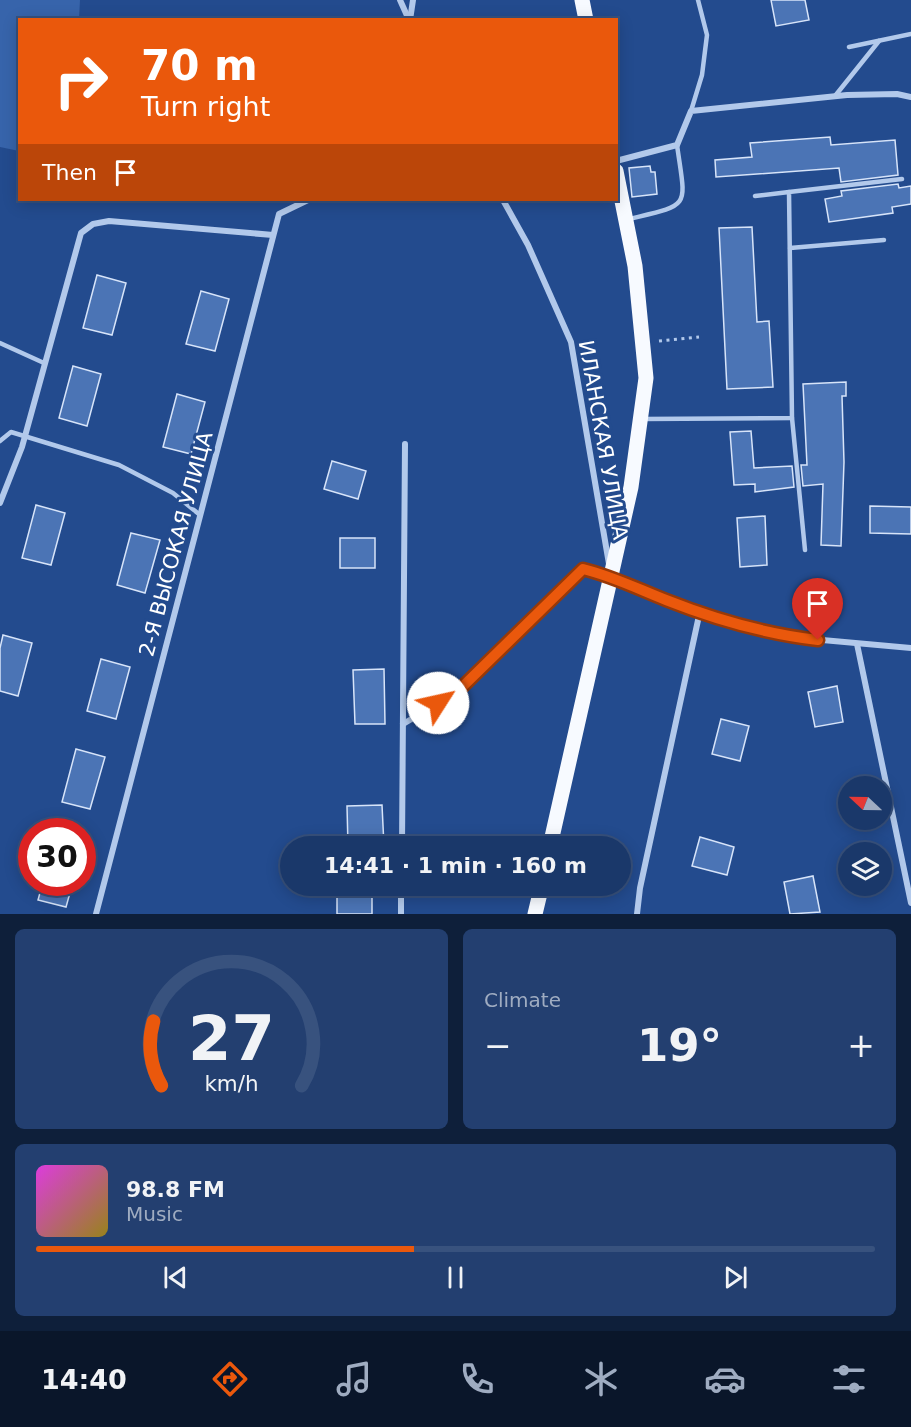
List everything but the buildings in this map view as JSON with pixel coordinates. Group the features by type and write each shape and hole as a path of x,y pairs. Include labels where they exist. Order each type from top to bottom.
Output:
{"main road":[{"path":"582,0 586,18"},
{"path":"552,836 631,487 646,378 635,266 618,181"},
{"path":"535,914 539,896"}],"street":[{"path":"400,0 409,18"},
{"path":"410,18 413,0"},
{"path":"618,160 677,145 691,111 835,96 897,94 911,97"},
{"name":"2-Я ВЫСОКАЯ УЛИЦА","path":"96,914 279,214 306,201"},
{"name":"ИЛАНСКАЯ УЛИЦА","path":"505,201 528,245 571,342 611,576"},
{"path":"0,503 24,438 81,233 93,224 109,221 273,235"},
{"path":"402,836 405,444"},
{"path":"403,724 456,693 583,569 611,576 667,601 778,636 911,648"},
{"path":"637,914 640,888 700,611"},
{"path":"857,644 911,903"},
{"path":"401,896 401,914"}],"lane":[{"path":"691,111 702,75 707,35 698,0"},
{"path":"849,47 911,34"},
{"path":"835,96 879,41"},
{"path":"626,220 676,208 681,201 684,191 677,145"},
{"path":"755,196 902,179"},
{"path":"789,192 792,418 805,550"},
{"path":"790,248 884,240"},
{"path":"0,343 44,363"},
{"path":"640,418 792,418"},
{"path":"0,441 11,432 24,438 119,465 173,493 200,516"}],"path":[{"path":"658,352 657,341 699,337"}],"shaded area":[{"path":"0,0 80,0 79,18 18,18 18,151 0,147"}],"route":[{"path":"438,703 456,693 583,569 611,576 667,601 778,636 818,640"}]}
